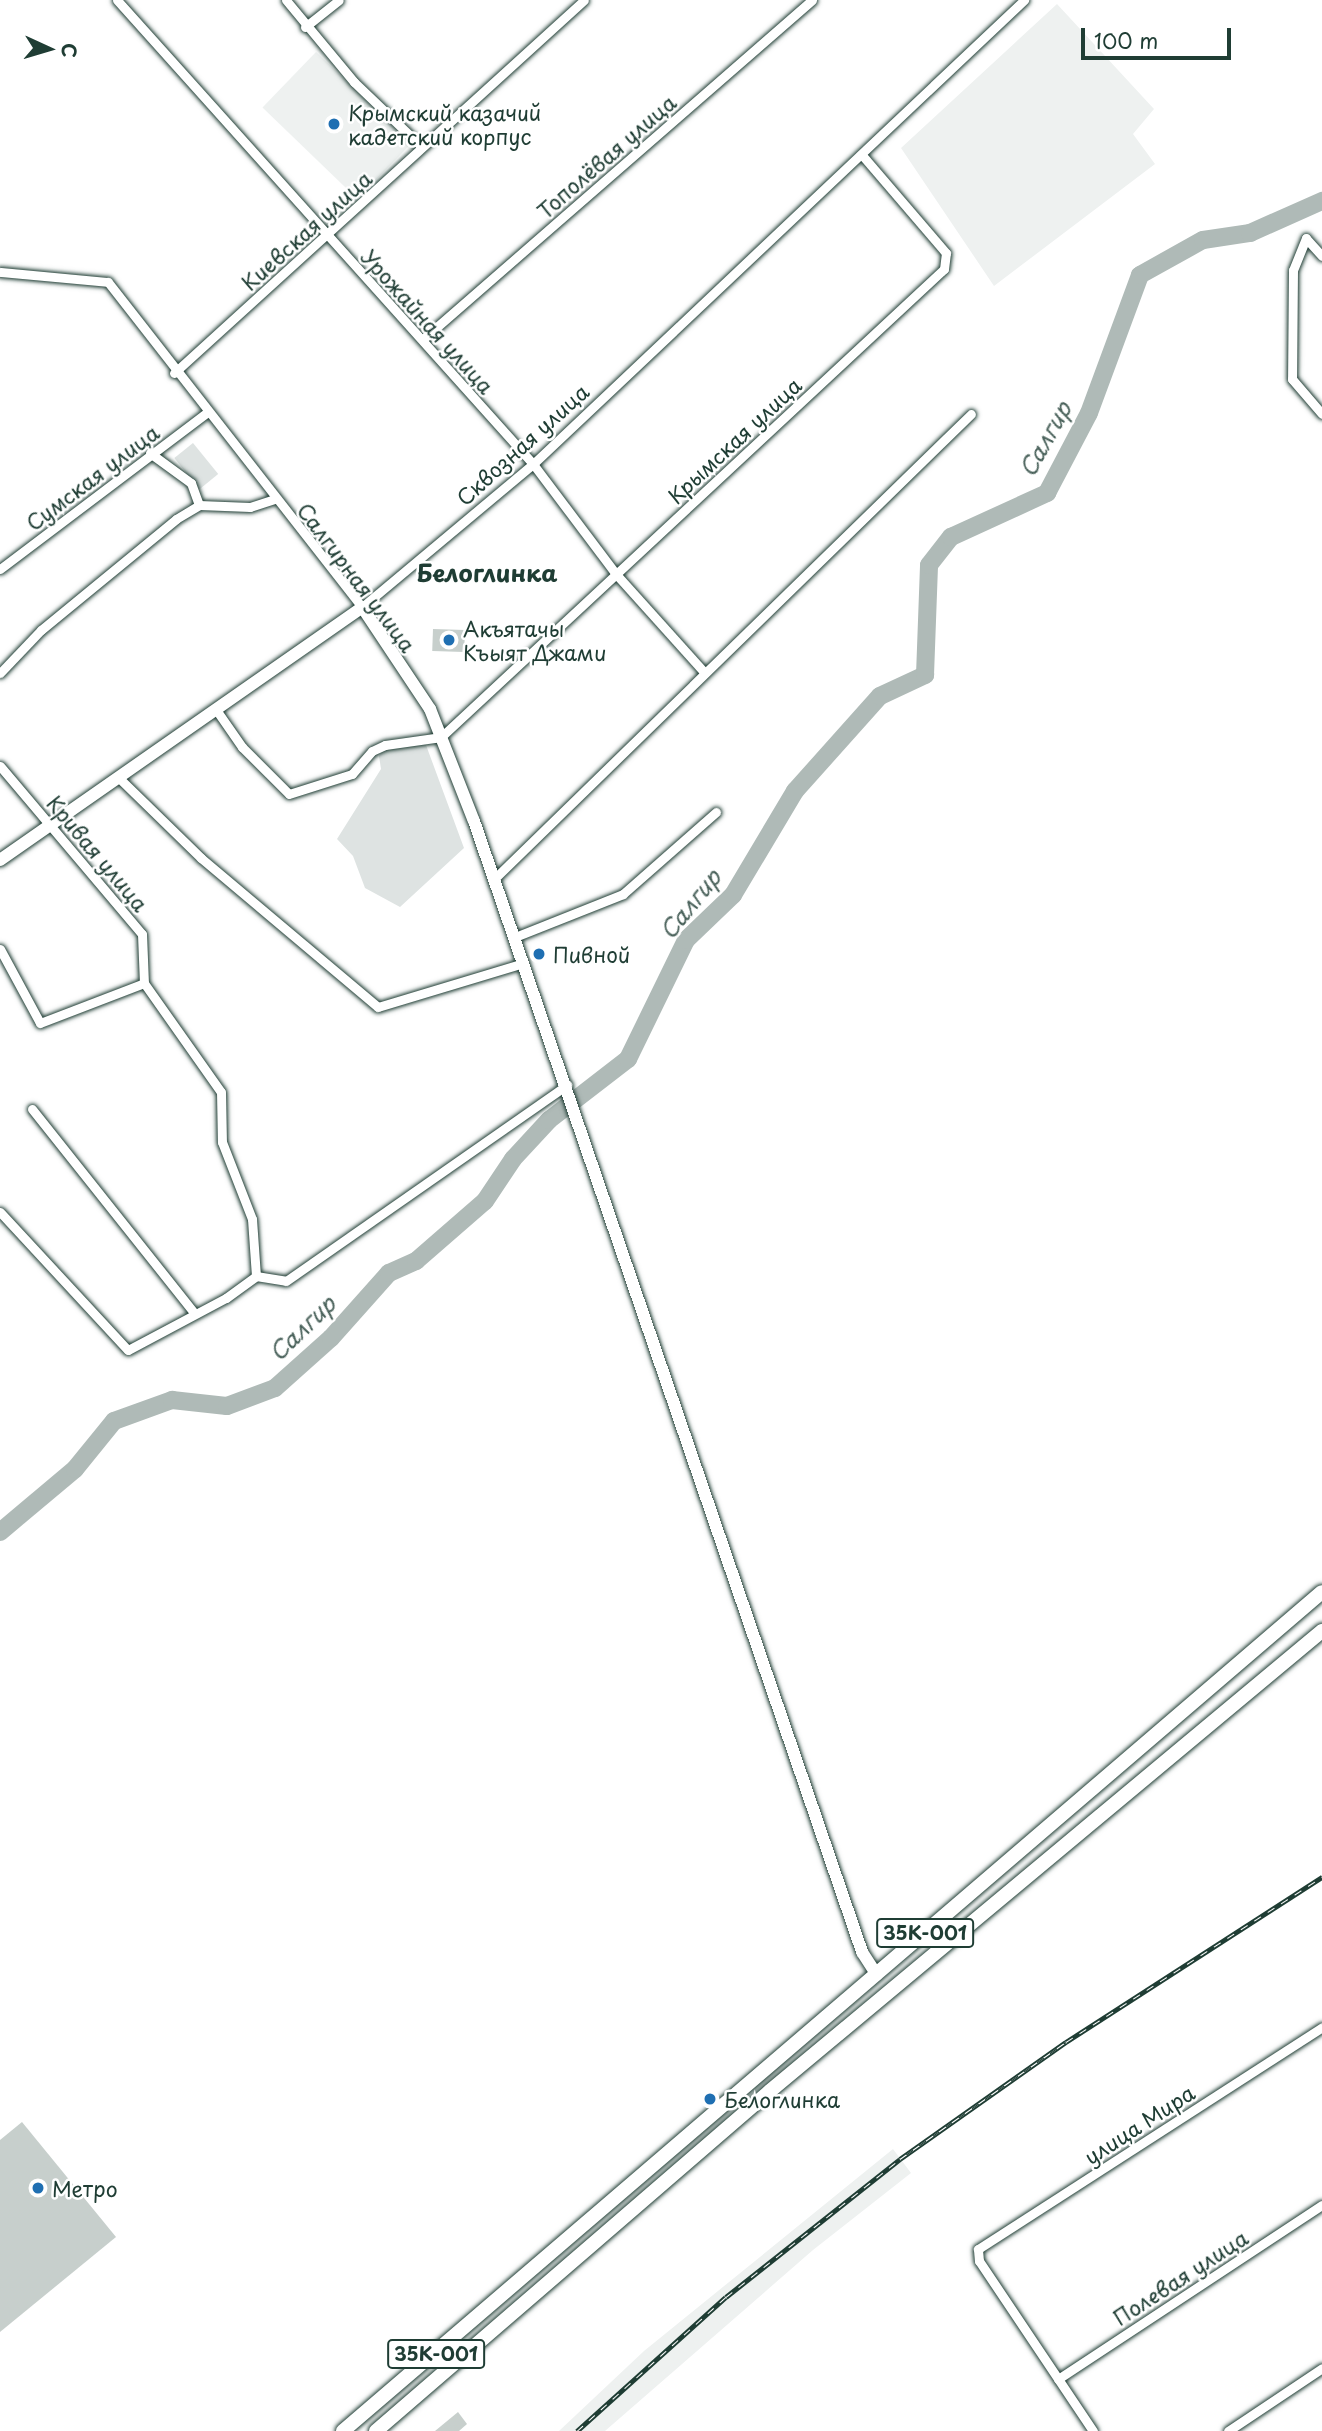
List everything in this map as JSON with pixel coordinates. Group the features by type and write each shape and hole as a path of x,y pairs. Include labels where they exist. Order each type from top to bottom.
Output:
{"main road":[{"name":"Сквозная улица","path":"0,860 217,711 362,607"},
{"name":"Салгирная улица","path":"362,607 430,709 441,737 567,1086 862,1952 877,1975"},
{"name":"35К-001","path":"343,2431 1322,1592"},
{"name":"35К-001","path":"376,2431 770,2091 1322,1630"},
{"path":"1296,1653 1322,1640"}],"street":[{"name":"Урожайная улица","path":"117,0 533,464 616,574 704,672"},
{"path":"286,0 305,27 422,147"},
{"path":"305,27 339,0"},
{"name":"Киевская улица","path":"174,373 327,237 584,0"},
{"name":"Тополёвая улица","path":"423,339 812,0"},
{"name":"Сквозная улица","path":"362,607 533,464 1024,0"},
{"name":"Крымская улица","path":"441,737 944,269 946,253 861,154"},
{"path":"1322,256 1306,239 1293,270 1292,379 1322,414"},
{"name":"Салгирная улица","path":"0,272 108,282 174,373 362,607"},
{"name":"Сумская улица","path":"0,569 206,413"},
{"path":"494,879 971,414"},
{"path":"150,453 191,482 199,505"},
{"path":"0,673 41,630 199,505 250,507 274,499"},
{"path":"217,711 242,747 289,794 352,774 372,751 385,745 441,737"},
{"name":"Кривая улица","path":"0,766 53,823 142,934 144,983"},
{"path":"119,778 201,858 378,1007 524,963"},
{"path":"515,937 623,894 716,812"},
{"path":"0,949 40,1023 144,983 221,1092 222,1142 252,1219 256,1276"},
{"path":"0,1212 128,1350 256,1276 286,1281 567,1086"},
{"path":"32,1109 194,1313"},
{"name":"улица Мира","path":"1058,2379 977,2252 1322,2027"},
{"name":"Полевая улица","path":"1058,2379 1322,2205"},
{"path":"1228,2431 1322,2368"},
{"path":"1058,2379 1093,2431"}],"shaded area":[{"path":"1057,4 1154,109 1133,134 1155,164 994,286 901,148"},
{"name":"Крымский казачий кадетский корпус","path":"316,52 411,144 357,199 263,107"},
{"path":"193,443 218,474 200,489 174,458"},
{"path":"426,745 464,848 400,907 365,888 353,856 337,839 381,769 379,756 385,747"},
{"path":"893,2149 911,2173 813,2250 605,2431 559,2431 644,2351"}],"building":[{"name":"Акъятачы Къыят Джами","path":"433,629 465,630 464,652 432,651"},
{"name":"Метро","path":"22,2122 116,2237 0,2332 0,2140"},
{"path":"458,2412 467,2424 459,2431 435,2431"}],"waterway":[{"name":"Салгир","path":"0,1532 75,1469 114,1421 172,1400 227,1406 275,1388 331,1338 389,1273 416,1261 485,1201 513,1159 549,1120 628,1059 686,940 733,895 795,791 880,696 925,675 929,565 951,537 1047,493 1089,413 1140,275 1203,240 1250,233 1322,201"}],"railway":[{"path":"577,2431 726,2297 900,2159 1066,2042 1322,1877"}],"place":[{"name":"Крымский казачий кадетский корпус","path":"334,124"},
{"name":"Акъятачы Къыят Джами","path":"449,640"},
{"name":"Пивной","path":"539,954"},
{"name":"Белоглинка","path":"710,2099"},
{"name":"Метро","path":"38,2188"}],"district":[{"name":"Белоглинка","path":"487,573"}]}
